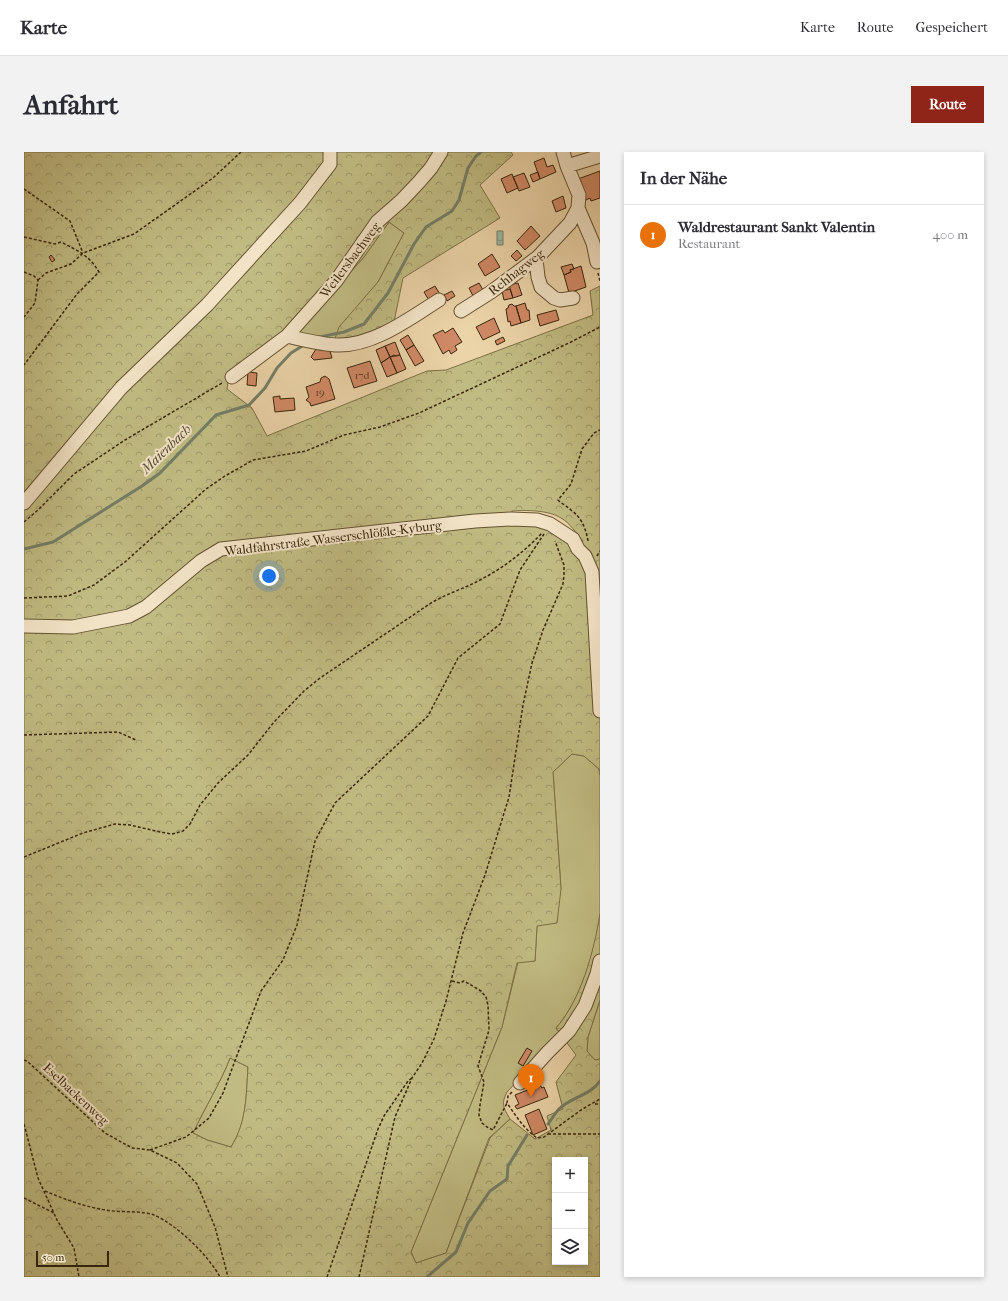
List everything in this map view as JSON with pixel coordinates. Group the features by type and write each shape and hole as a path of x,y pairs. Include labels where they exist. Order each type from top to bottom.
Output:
{"street":[{"path":"24,503 122,388 207,306 300,203 330,164 330,152"},
{"name":"Weilersbachweg","path":"232,377 287,336 336,281 377,222 401,201 419,182 431,168 441,152"},
{"path":"563,152 579,195 578,208 593,243 597,262"},
{"path":"567,166 600,156"},
{"name":"Rehhagweg","path":"461,311 491,292 536,259 570,223 578,208"},
{"path":"536,259 541,287 554,298 560,300 573,298"},
{"path":"287,336 322,344 339,345 363,342 401,324 439,300"},
{"name":"Waldfahrstraße Wasserschlößle-Kyburg","path":"24,626 72,627 128,616 146,607 201,561 221,549 475,521 511,519 537,520 550,524 573,539 578,549 585,556 592,572 600,711"},
{"path":"520,1083 569,1031 584,1006 597,974 600,961"}],"path":[{"path":"24,317 35,303 38,280 46,273 71,264 83,253 134,234 213,178 241,152"},
{"path":"24,189 70,221 83,253"},
{"path":"24,237 55,244 61,242 83,253 94,263 99,272 77,294 24,366"},
{"path":"24,272 38,280"},
{"path":"24,598 68,596 94,585 125,562 206,489 224,476 253,460 306,451 344,435 380,427 419,413 572,342 600,327"},
{"path":"24,522 74,474 125,440 232,377"},
{"path":"585,556 588,544 586,531 581,519 572,510 558,500 571,484 582,449 594,434 600,430"},
{"path":"24,857 83,833 115,824 130,825 172,834 183,831 190,824 205,797 248,755 274,722 314,682 431,603 448,593 480,580 503,566 520,554 550,524"},
{"path":"359,1277 395,1117 412,1078 422,1063 434,1039 452,981 463,932 485,875 509,797 523,704 532,663 543,630 563,584 564,565 550,524"},
{"path":"150,1150 186,1137 209,1118 223,1094 262,991 283,960 297,925 315,841 335,804 428,716 458,658 500,624 520,570 550,524"},
{"path":"24,735 118,732 136,740"},
{"path":"452,981 460,983 464,981 482,991 488,1005 489,1030 478,1066 484,1082 479,1115 482,1123 487,1128 493,1130 507,1103 508,1096 520,1083"},
{"name":"Eselbackenweg","path":"24,1060 27,1061 104,1134 132,1148 150,1150 176,1163 197,1184 215,1227 228,1277"},
{"path":"327,1277 378,1129 384,1116 408,1081 412,1078"},
{"path":"507,1103 521,1124 537,1138 544,1137 581,1110 600,1099"},
{"path":"593,1104 600,1104"},
{"path":"24,1124 38,1178 54,1213 74,1248 80,1277"},
{"path":"548,1134 600,1134"},
{"path":"45,1191 69,1201 106,1210 154,1215 172,1226 198,1246 220,1277"},
{"path":"24,1198 54,1213"}],"green space":[{"path":"24,152 511,152 513,155 480,185 500,218 403,278 394,322 362,337 334,342 339,327 378,282 404,233 389,222 364,257 295,334 229,375 227,389 252,408 267,436 427,371 446,370 593,315 590,291 600,286 600,775 599,769 584,756 572,754 553,772 561,889 557,923 537,926 535,961 517,963 502,1027 411,1252 416,1263 446,1253 490,1138 510,1119 535,1139 551,1130 547,1116 563,1109 556,1082 576,1055 556,1028 573,1004 585,974 594,943 600,914 600,1000 588,1037 587,1051 595,1060 600,1059 600,1277 24,1277","holes":["512,511 550,513 561,518 573,528 583,541 579,549 537,520 511,519","230,1058 248,1067 243,1118 231,1147 207,1140 193,1133"]},
{"path":"389,222 404,233 378,282 364,299 334,342 295,334 364,257"},
{"path":"572,754 584,756 599,769 600,775 600,914 595,943 586,974 573,1004 556,1028 561,1035 507,1092 503,1103 510,1119 489,1138 446,1253 416,1263 411,1252 502,1027 518,962 535,961 537,926 561,889 553,772"},
{"path":"600,1000 600,1059 595,1060 587,1052 588,1037"},
{"path":"230,1058 248,1067 243,1118 231,1147 207,1140 193,1133 222,1077"}],"water":[{"path":"497,231 503,231 503,245 497,245"}],"building":[{"path":"544,158 547,167 553,165 556,172 540,179 534,162"},
{"path":"600,171 600,198 591,201 590,198 586,200 578,179"},
{"path":"538,172 540,179 533,182 530,175"},
{"path":"524,173 530,187 519,191 513,177"},
{"path":"512,174 518,188 507,193 501,179"},
{"path":"563,196 566,208 556,212 552,201"},
{"path":"531,226 540,236 525,250 517,241"},
{"path":"517,250 522,256 516,261 511,256"},
{"path":"492,254 500,267 485,276 478,264"},
{"path":"51,255 55,260 52,262 49,257"},
{"path":"572,264 574,269 570,270 571,272 564,275 561,267"},
{"path":"581,266 586,287 569,293 564,275 571,272 570,270"},
{"path":"479,283 483,290 473,296 469,288"},
{"path":"518,283 522,295 513,298 509,285"},
{"path":"435,286 441,296 430,302 424,292"},
{"path":"510,289 513,298 504,300 502,291"},
{"path":"452,291 455,296 447,301 444,295"},
{"path":"525,303 527,310 529,310 530,320 521,323 516,306"},
{"path":"512,304 516,306 521,323 511,326 510,321 508,322 506,309"},
{"path":"556,310 559,320 540,326 537,315"},
{"path":"494,318 500,332 483,340 476,327"},
{"path":"453,328 462,342 455,346 457,350 451,354 449,350 443,354 433,335 443,330 445,333"},
{"path":"408,335 414,345 406,350 400,340"},
{"path":"503,337 505,341 497,345 495,341"},
{"path":"395,342 400,355 390,357 385,346"},
{"path":"414,345 424,361 415,366 406,350"},
{"path":"385,346 390,357 381,363 376,350"},
{"path":"316,349 330,351 332,358 314,360 311,357"},
{"path":"400,355 406,369 397,373 390,357"},
{"path":"390,357 397,373 387,377 381,363"},
{"path":"370,361 377,381 354,388 347,368"},
{"path":"248,372 257,373 256,386 247,385"},
{"path":"325,376 329,379 335,399 311,406 306,400 309,397 306,387 320,382 321,378"},
{"path":"280,396 280,399 294,398 295,410 275,412 273,397"},
{"path":"527,1048 532,1051 523,1066 518,1063"},
{"path":"540,1085 542,1088 544,1087 548,1097 517,1109 515,1106 519,1104 515,1095"},
{"path":"539,1109 547,1129 533,1135 525,1115"}],"waterway":[{"name":"Maienbach","path":"315,338 344,332 364,324 388,293 414,244 426,227 452,211 459,200 468,168 476,156 481,152"},
{"name":"Maienbach","path":"24,549 53,542 160,473 216,415 249,405 265,388 277,368 291,353 304,345"},
{"path":"548,1124 564,1105 591,1090 600,1081"},
{"path":"427,1277 456,1252 468,1223 490,1191 507,1179 508,1166 527,1135"}],"place":[{"name":"Waldrestaurant Sankt Valentin","path":"531,1097"}]}
